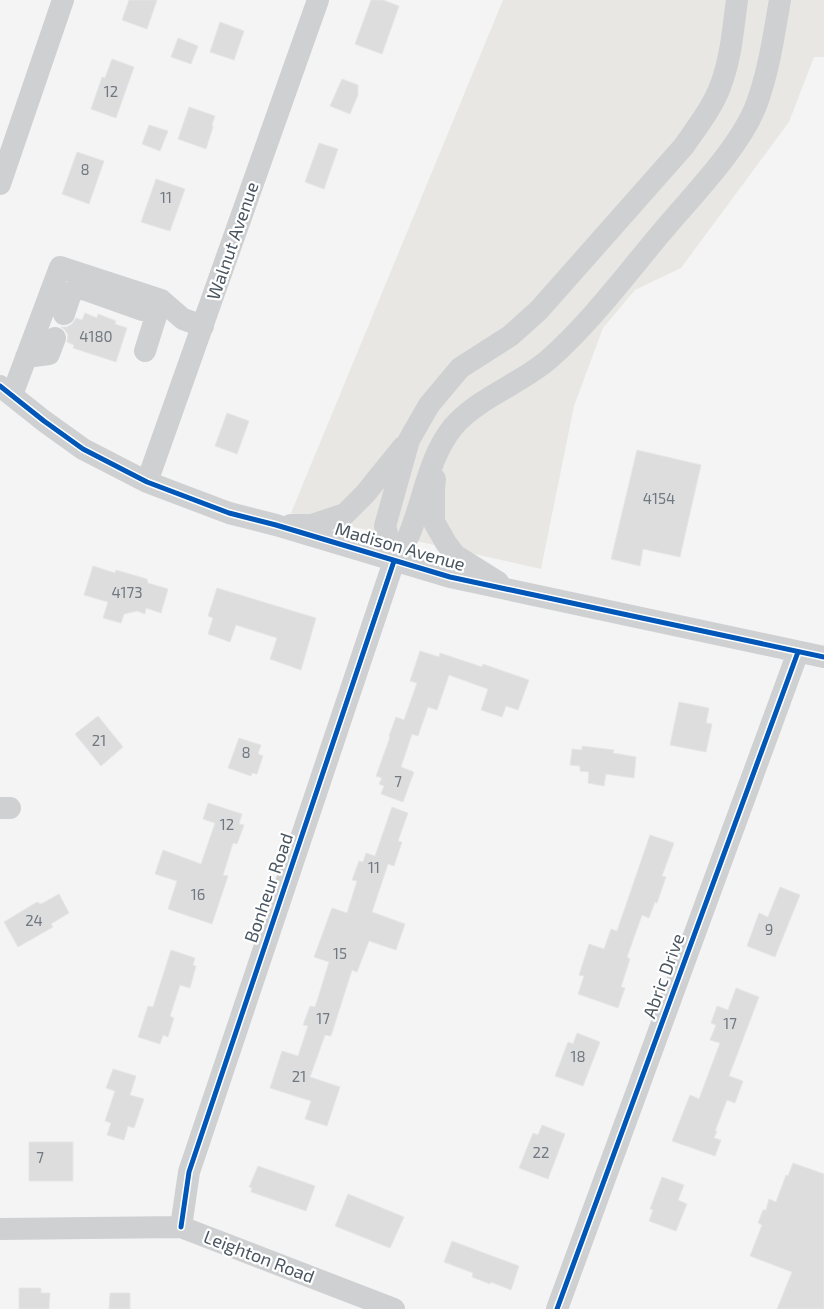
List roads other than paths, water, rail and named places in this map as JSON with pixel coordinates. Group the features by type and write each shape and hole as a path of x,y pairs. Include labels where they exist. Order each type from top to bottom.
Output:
{"street":[{"path":"0,184 63,0"},
{"name":"Walnut Avenue","path":"147,482 318,0"},
{"path":"276,525 312,525 345,514 365,494 409,440 430,405 460,368 510,336 539,310 684,146 720,88 728,62 737,0"},
{"name":"Bonheur Road","path":"181,1227 188,1172 394,561 409,535 430,469 440,447 453,427 472,409 536,371 570,341 739,138 757,104 768,63 780,0"},
{"path":"6,390 26,357 60,266 161,300 183,319 203,326"},
{"path":"64,314 70,296 76,289 83,289 142,310 161,300"},
{"path":"145,351 161,300"},
{"path":"26,357 49,354 55,338"},
{"name":"Madison Avenue","path":"6,390 83,449 147,482 229,513 276,525 450,577 824,657"},
{"path":"394,561 385,526 409,440"},
{"path":"440,447 434,488 434,522 446,544 455,555 514,592"},
{"name":"Abric Drive","path":"557,1309 798,652"},
{"name":"Leighton Road","path":"0,1230 181,1227 345,1300 394,1309"}]}
